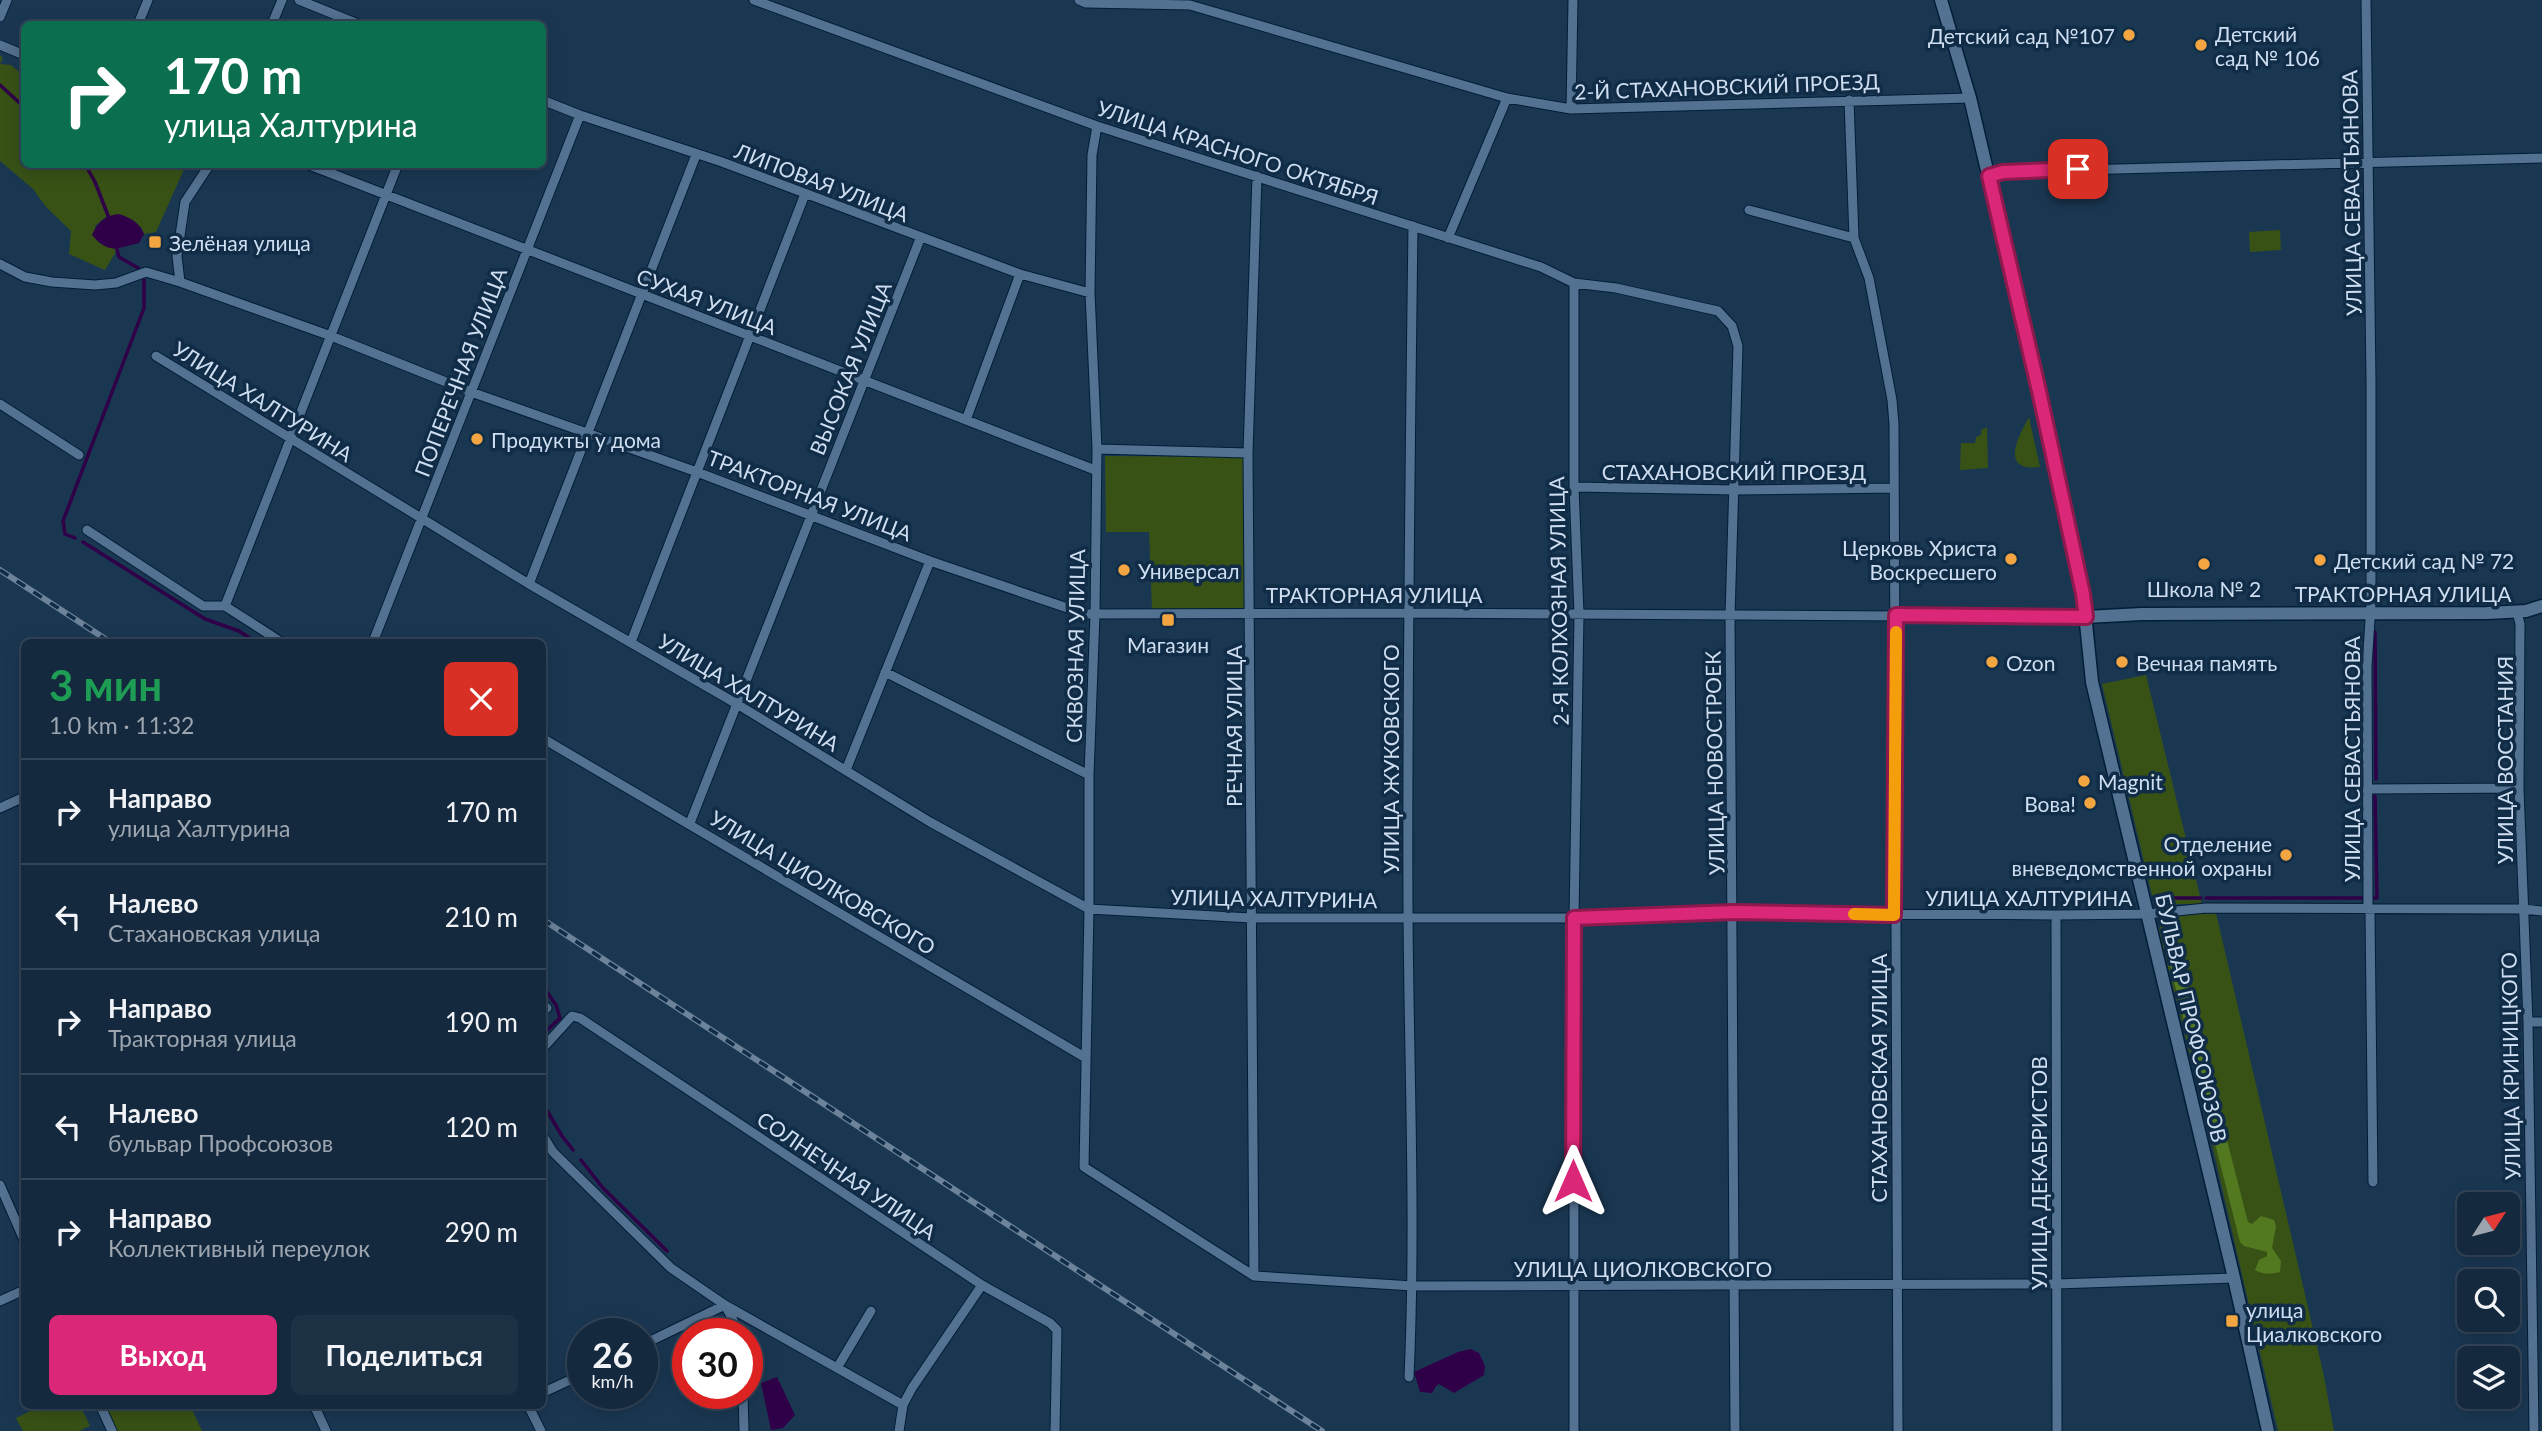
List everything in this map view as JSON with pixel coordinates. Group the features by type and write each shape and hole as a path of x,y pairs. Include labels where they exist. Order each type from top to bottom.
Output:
{"main road":[{"name":"БУЛЬВАР ПРОФСОЮЗОВ","path":"1941,0 1970,98 2042,402 2083,594 2092,682 2268,1431"},
{"name":"ТРАКТОРНАЯ УЛИЦА","path":"2086,617 2142,614 2517,612 2542,606"}],"street":[{"path":"0,17 7,0"},
{"path":"139,21 148,0"},
{"path":"273,21 282,0"},
{"path":"299,0 351,21"},
{"name":"УЛИЦА КРАСНОГО ОКТЯБРЯ","path":"754,0 1097,126 1541,267 1574,283 1616,288 1718,312"},
{"name":"2-Й СТАХАНОВСКИЙ ПРОЕЗД","path":"1079,0 1086,3 1190,5 1507,98 1571,109 1970,98"},
{"path":"1571,109 1573,0"},
{"name":"УЛИЦА СЕВАСТЬЯНОВА","path":"2366,0 2366,108 2370,161 2371,613 2367,666 2368,907 2373,1182"},
{"path":"0,45 21,54"},
{"path":"1448,238 1507,98"},
{"name":"СТАХАНОВСКАЯ УЛИЦА","path":"1849,100 1854,238 1869,278 1892,400 1896,615 1894,915 1898,1431"},
{"name":"ЛИПОВАЯ УЛИЦА","path":"546,102 722,162 920,239 1020,274 1090,293"},
{"name":"ПОПЕРЕЧНАЯ УЛИЦА","path":"376,639 580,115"},
{"name":"СКВОЗНАЯ УЛИЦА","path":"1084,1167 1097,449 1090,293 1092,155 1097,126"},
{"path":"529,584 696,155"},
{"path":"1989,176 2003,172 2542,158"},
{"path":"0,264 25,277 52,282 95,285 116,283 146,272 180,282 177,256 185,202 207,168"},
{"name":"СУХАЯ УЛИЦА","path":"317,168 1095,470"},
{"path":"225,606 396,168"},
{"name":"РЕЧНАЯ УЛИЦА","path":"1254,1276 1248,453 1257,176"},
{"path":"631,642 805,194"},
{"path":"1749,210 1854,238"},
{"name":"УЛИЦА ЖУКОВСКОГО","path":"1409,1377 1413,1286 1408,918 1408,613 1413,226"},
{"name":"ВЫСОКАЯ УЛИЦА","path":"690,823 920,239"},
{"path":"966,420 1020,274"},
{"name":"ТРАКТОРНАЯ УЛИЦА","path":"180,282 331,336 471,392 697,472 810,517 1085,614 2086,617"},
{"name":"2-Я КОЛХОЗНАЯ УЛИЦА","path":"1574,283 1574,487 1579,614 1574,918 1574,1431"},
{"name":"УЛИЦА НОВОСТРОЕК","path":"1718,312 1732,326 1738,346 1730,616 1734,912 1735,1431"},
{"name":"УЛИЦА ХАЛТУРИНА","path":"156,356 529,584 737,704 930,822 1089,909 1251,918 1574,918 1734,912 2056,915 2147,914 2206,908 2368,907 2523,909 2542,912"},
{"path":"0,404 79,455"},
{"path":"1097,449 1248,453"},
{"name":"СТАХАНОВСКИЙ ПРОЕЗД","path":"1574,487 1735,490 1894,488"},
{"path":"87,530 203,606 225,606 276,639"},
{"path":"846,770 930,561"},
{"name":"УЛИЦА ВОССТАНИЯ","path":"2517,612 2520,635 2519,788 2523,909"},
{"path":"885,672 1089,775"},
{"name":"УЛИЦА ЦИОЛКОВСКОГО","path":"546,740 1086,1058"},
{"path":"2368,789 2519,788"},
{"path":"0,808 21,798"},
{"name":"УЛИЦА КРИНИЦКОГО","path":"2523,909 2537,1282 2534,1431"},
{"name":"УЛИЦА ДЕКАБРИСТОВ","path":"2056,915 2057,1431"},
{"name":"СОЛНЕЧНАЯ УЛИЦА","path":"546,1045 572,1016 580,1018 982,1285 1051,1323 1057,1330 1055,1431"},
{"path":"2528,1022 2542,1022"},
{"path":"546,1141 553,1152 670,1268 725,1305 903,1405"},
{"name":"УЛИЦА ЦИОЛКОВСКОГО","path":"1084,1167 1254,1276 1413,1286 2056,1284 2234,1278"},
{"path":"0,1185 21,1233"},
{"path":"898,1431 903,1405 912,1388 982,1285"},
{"path":"0,1301 21,1291"},
{"path":"725,1305 732,1318"},
{"path":"658,1337 725,1305"},
{"path":"837,1368 871,1311"},
{"path":"546,1391 567,1381"},
{"path":"102,1409 112,1431"},
{"path":"316,1409 326,1431"},
{"path":"530,1409 541,1431"},
{"path":"743,1409 744,1431"}],"green space":[{"path":"0,64 11,65 21,73 21,168 185,168 156,232 144,234 141,227 108,215 95,226 98,242 117,250 105,270 69,254 71,231 46,207 33,189 0,161"},
{"path":"2280,230 2281,250 2250,252 2249,232"},
{"path":"2029,417 2040,467 2027,467 2019,464 2016,459 2017,443"},
{"path":"1987,427 1988,468 1960,470 1961,443 1975,443 1981,430"},
{"path":"1105,456 1245,457 1246,608 1152,609 1149,532 1106,532"},
{"path":"2146,675 2202,904 2154,904 2102,684"},
{"path":"2216,913 2324,1376 2334,1431 2278,1431 2209,1131 2159,931 2168,916"},
{"path":"2166,930 2173,930 2248,1222 2252,1224 2261,1216 2274,1220 2276,1226 2272,1248 2281,1261 2280,1272 2267,1274 2255,1270 2259,1260 2267,1256 2267,1252 2244,1246 2240,1242 2162,934"},
{"path":"35,1409 82,1409 90,1426 79,1431 23,1431 16,1418"},
{"path":"107,1409 192,1409 202,1431 117,1431"}],"shaded area":[{"path":"119,214 137,223 144,234 139,243 109,248 92,235 102,220"},
{"path":"1471,1349 1479,1353 1485,1366 1484,1375 1454,1393 1439,1384 1432,1393 1420,1392 1414,1372"},
{"path":"777,1377 795,1415 783,1428 771,1430 763,1382"}],"waterway":[{"path":"0,85 21,104"},
{"path":"87,168 109,218"},
{"path":"116,246 119,257 138,268"},
{"path":"75,538 65,534 63,521 144,308 144,280"},
{"path":"83,542 205,619 239,631 251,639"},
{"path":"2375,632 2376,779"},
{"path":"2374,898 2377,898 2375,796"},
{"path":"2155,898 2201,898"},
{"path":"2206,898 2363,898"},
{"path":"546,991 556,1005 560,1018 546,1031"},
{"path":"546,1109 573,1150"},
{"path":"581,1160 603,1188 667,1251"}],"railway":[{"path":"0,570 105,639"},
{"path":"546,922 1322,1431"}],"slow traffic":[{"path":"1854,914 1894,915 1896,632"}],"place":[{"name":"Детский сад №107","path":"2129,35"},
{"name":"Детский сад № 106","path":"2201,45"},
{"name":"Зелёная улица","path":"155,242"},
{"name":"Продукты у дома","path":"477,439"},
{"name":"Церковь Христа Воскресшего","path":"2011,559"},
{"name":"Детский сад № 72","path":"2320,560"},
{"name":"Школа № 2","path":"2204,564"},
{"name":"Универсал","path":"1124,570"},
{"name":"Магазин","path":"1168,620"},
{"name":"Ozon","path":"1992,662"},
{"name":"Вечная память","path":"2122,662"},
{"name":"Magnit","path":"2084,781"},
{"name":"Вова!","path":"2090,803"},
{"name":"Отделение вневедомственной охраны","path":"2286,855"},
{"name":"улица Циалковского","path":"2232,1321"}],"route":[{"path":"1573,1181 1574,918 1734,912 1894,915 1896,615 2086,617 2039,391 1989,176 2003,172 2078,169"}]}
